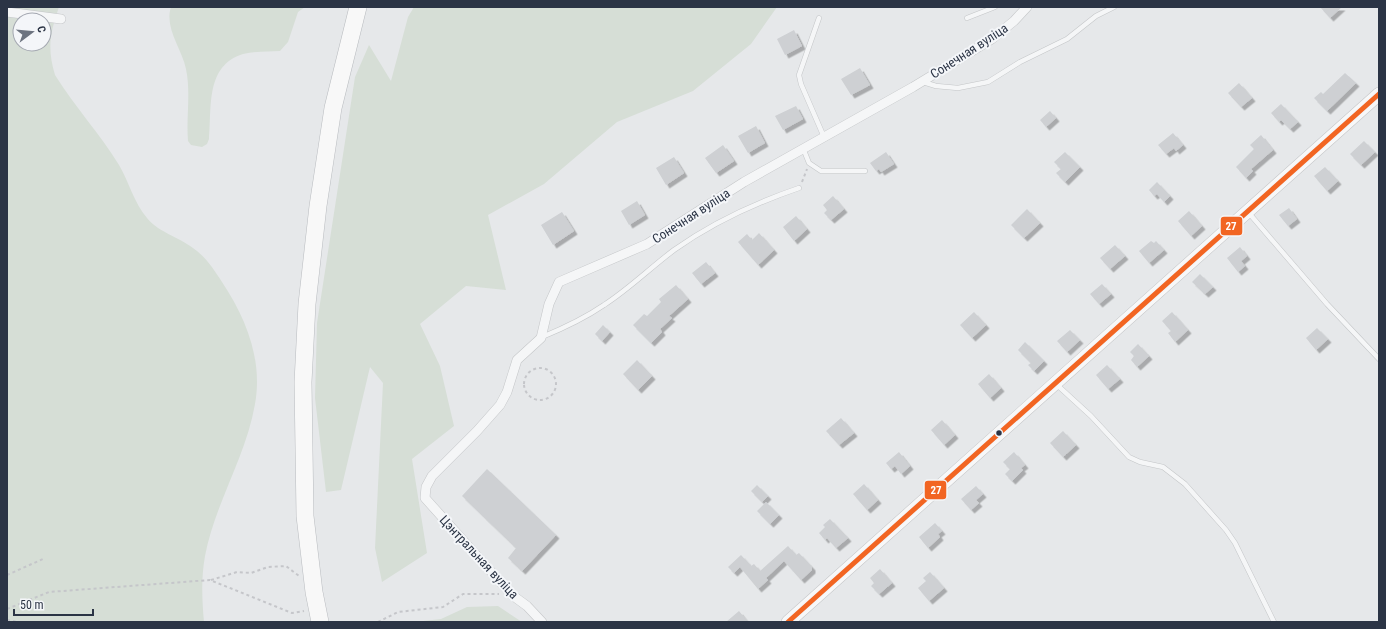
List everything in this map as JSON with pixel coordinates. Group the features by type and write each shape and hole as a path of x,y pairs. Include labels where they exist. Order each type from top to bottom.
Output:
{"highway":[{"path":"318,615 304,516 302,382 307,304 318,206 333,108 358,7"}],"street":[{"name":"Сонечная вуліца","path":"540,338 549,304 559,282 647,244 744,182 802,148 922,82 992,38 1014,21 1027,7"},
{"path":"7,12 61,19"},
{"path":"788,622 925,501 1054,382 1379,94"},
{"name":"Цэнтральная вуліца","path":"540,338 518,360 512,372 507,392 500,405 478,431 432,476 426,487 425,498 512,595 527,606 542,622"}],"lane":[{"path":"967,18 995,7"},
{"path":"922,82 936,86 958,88 988,82 1020,62 1067,39 1096,16 1114,7"},
{"path":"819,18 799,74 801,84 824,137"},
{"path":"802,148 809,163 820,171 865,171"},
{"path":"540,338 561,329 605,305 674,250 709,228 761,201 799,188"},
{"path":"1247,211 1327,304 1379,360"},
{"path":"1054,382 1091,416 1129,457 1140,462 1163,467 1185,484 1226,530 1235,543 1274,622"}],"path":[{"path":"799,188 809,163"},
{"path":"539,368 553,374 556,383 554,393 546,399 536,400 531,398 524,385 527,376 534,369 539,368"},
{"path":"7,575 43,559"},
{"path":"7,609 49,592 210,580 237,572 251,573 268,567 286,566 313,587"},
{"path":"210,580 292,613 318,615"},
{"path":"378,622 398,612 443,608 464,594 512,595"},
{"path":"7,620 18,622"}],"shaded area":[{"path":"7,7 59,7 52,33 52,12 12,12 12,52 50,52 55,75 119,165 142,212 158,228 191,246 201,254 214,269 231,296 245,325 250,340 257,371 255,404 245,443 216,517 205,556 202,589 204,622 7,622"},
{"path":"171,7 305,7 298,12 288,42 280,51 243,54 231,60 222,68 216,78 213,89 209,139 207,144 202,147 191,145 188,141 188,96 186,69 170,23 169,15"},
{"path":"414,7 777,7 751,44 693,91 617,122 544,184 488,215 506,290 466,286 420,324 440,366 454,426 412,459 427,553 382,582 375,548 383,383 370,367 341,490 326,492 315,398 317,323 355,77 369,45 391,81 408,17"},
{"path":"498,606 522,622 414,622 441,619 467,607"}],"building":[{"path":"1320,7 1342,7 1330,18"},
{"path":"794,30 802,46 785,55 777,39"},
{"path":"860,68 870,85 851,95 841,79"},
{"path":"1345,73 1356,83 1327,111 1314,98 1321,92 1323,94"},
{"path":"1239,83 1252,98 1241,107 1228,93"},
{"path":"1281,104 1298,122 1290,129 1281,120 1279,122 1271,113"},
{"path":"796,106 803,119 783,130 775,116"},
{"path":"1050,111 1056,118 1046,127 1040,120"},
{"path":"756,126 765,143 748,153 738,136"},
{"path":"1173,133 1183,145 1176,151 1174,148 1166,154 1158,145"},
{"path":"1261,135 1273,150 1251,169 1253,171 1246,178 1236,167 1254,149 1250,145"},
{"path":"1364,141 1375,152 1361,165 1350,154"},
{"path":"723,145 734,161 716,173 705,158"},
{"path":"886,152 894,164 881,172 879,169 876,171 870,163"},
{"path":"1065,152 1080,167 1065,182 1056,173 1061,169 1054,162"},
{"path":"674,157 684,173 666,185 656,168"},
{"path":"1325,167 1338,181 1327,191 1314,176"},
{"path":"1157,182 1170,196 1164,202 1157,194 1154,196 1149,190"},
{"path":"833,196 844,209 831,220 824,213 827,210 823,205"},
{"path":"637,201 645,215 629,225 621,211"},
{"path":"1289,208 1297,219 1288,226 1279,215"},
{"path":"1027,209 1040,223 1024,238 1011,225"},
{"path":"1189,211 1202,226 1191,236 1178,221"},
{"path":"562,212 574,231 553,245 541,225"},
{"path":"796,216 807,229 794,241 783,227"},
{"path":"759,233 774,250 758,265 738,242 747,234 752,240"},
{"path":"1151,241 1154,243 1156,241 1164,250 1149,263 1139,251"},
{"path":"1115,245 1125,256 1110,269 1100,258"},
{"path":"1240,247 1247,256 1241,261 1245,266 1238,272 1227,258"},
{"path":"706,262 715,273 701,284 692,273"},
{"path":"1200,274 1213,287 1205,294 1192,282"},
{"path":"1102,284 1111,294 1099,304 1090,294"},
{"path":"676,285 688,299 669,316 672,318 660,329 662,332 651,343 633,325 644,314 647,316 661,302 659,299"},
{"path":"974,312 986,325 972,338 960,325"},
{"path":"1172,312 1188,330 1175,342 1168,333 1171,331 1162,321"},
{"path":"603,325 610,332 602,341 595,334"},
{"path":"1317,328 1328,339 1316,350 1306,338"},
{"path":"1070,330 1080,340 1067,352 1057,341"},
{"path":"1025,342 1044,361 1034,371 1028,365 1031,363 1018,350"},
{"path":"1138,344 1149,356 1137,367 1131,360 1134,356 1130,352"},
{"path":"637,360 652,376 638,390 623,374"},
{"path":"1107,365 1120,379 1108,389 1096,375"},
{"path":"989,374 1001,388 990,398 978,384"},
{"path":"841,418 854,433 839,445 826,431"},
{"path":"942,420 955,435 944,445 931,430"},
{"path":"1063,431 1076,445 1063,457 1050,443"},
{"path":"899,452 910,466 901,474 895,466 891,469 886,463"},
{"path":"1014,452 1025,465 1021,468 1023,470 1012,481 1005,474 1010,469 1003,462"},
{"path":"487,469 556,535 522,571 508,558 516,548 462,496"},
{"path":"864,484 878,500 867,510 853,494"},
{"path":"757,485 768,496 762,502 751,491"},
{"path":"976,486 983,494 976,500 979,503 971,510 961,499"},
{"path":"766,502 779,515 770,524 757,511"},
{"path":"830,519 848,538 836,548 827,538 825,540 819,533 825,527 823,525"},
{"path":"935,523 942,531 938,534 940,537 928,548 919,537"},
{"path":"788,546 796,555 799,553 812,567 812,570 801,580 784,561 766,578 768,580 758,589 740,567 734,573 728,567 741,555 751,566 754,564 760,571"},
{"path":"880,569 892,583 879,594 871,586 874,583 870,578"},
{"path":"930,572 944,588 929,601 918,588 926,581 923,578"},
{"path":"739,611 748,622 726,622"}],"transit line":[{"name":"27","path":"788,622 1379,94"}]}
